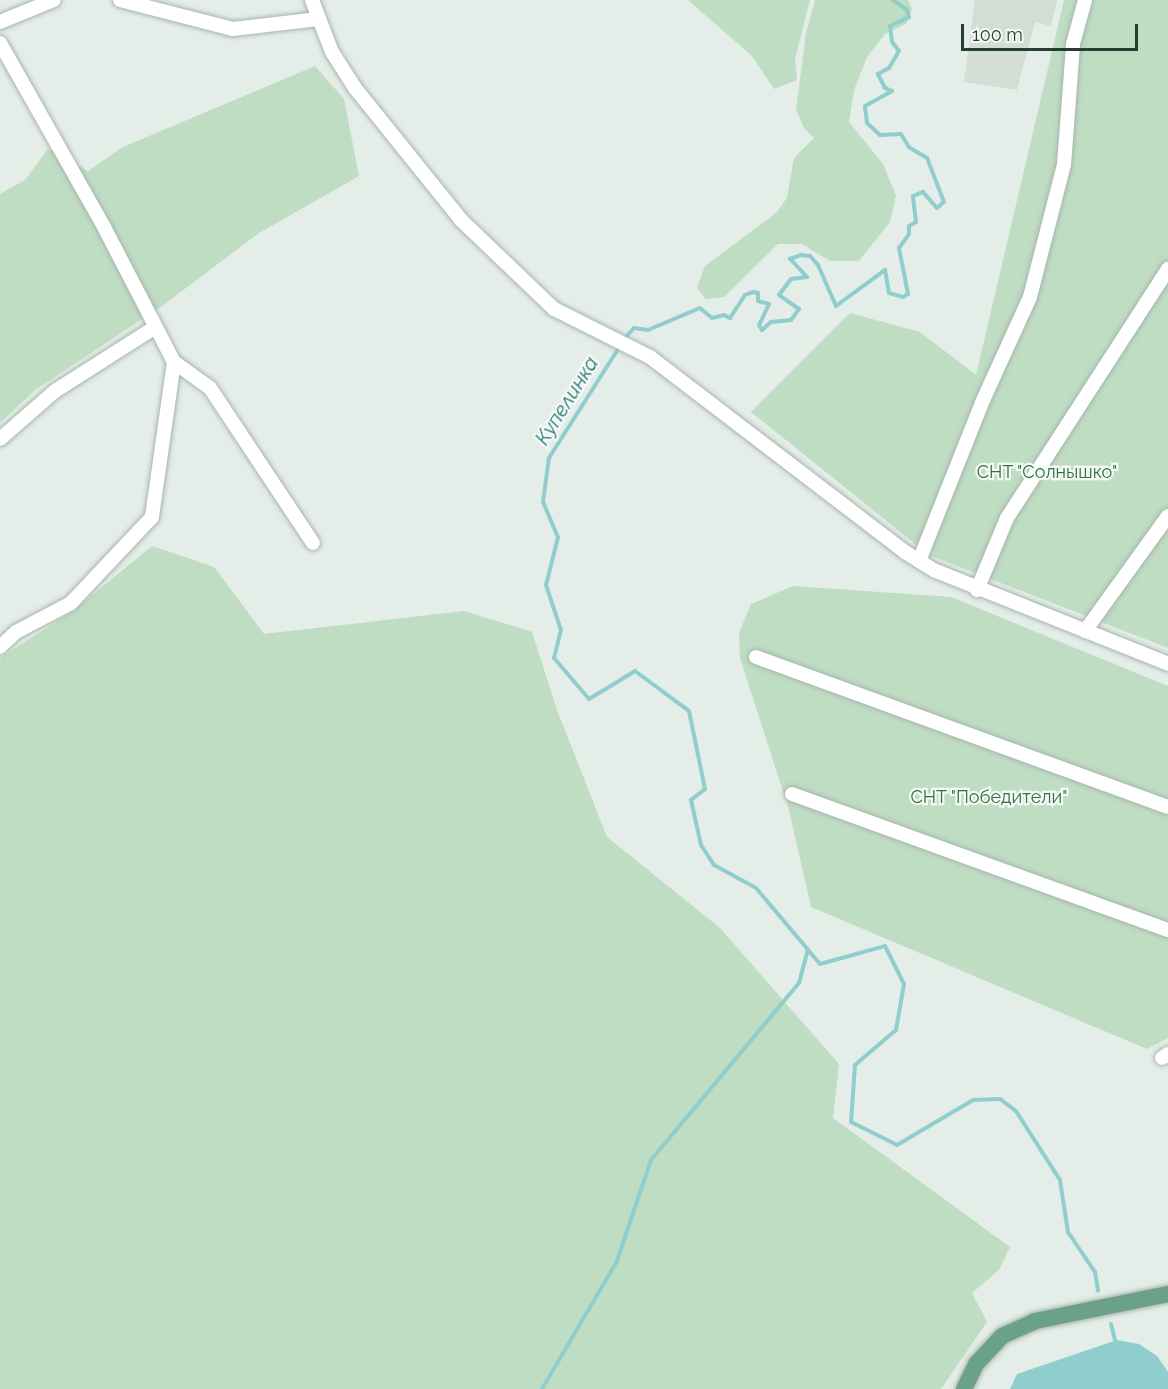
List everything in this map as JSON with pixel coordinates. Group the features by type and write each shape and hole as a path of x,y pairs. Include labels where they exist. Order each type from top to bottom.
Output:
{"main road":[{"path":"964,1389 975,1364 1002,1336 1035,1321 1168,1294"}],"street":[{"path":"0,22 54,0"},
{"path":"120,0 233,29 318,19"},
{"path":"312,0 332,52 356,88 461,220 554,309 634,347 919,561 978,590 1168,664"},
{"path":"919,561 984,398 1030,297 1064,165 1073,44 1086,0"},
{"path":"0,43 104,227 154,328 174,362 210,388 313,543"},
{"path":"978,590 1007,518 1168,269"},
{"path":"0,439 55,391 154,328"},
{"path":"0,647 16,632 71,603 152,517 174,362"},
{"path":"1085,632 1168,516"},
{"path":"756,657 1168,807"},
{"path":"792,794 1168,930"}],"shaded area":[{"path":"975,0 1057,0 1051,26 1035,22 1017,90 964,82"}],"green space":[{"path":"688,0 810,0 795,59 797,80 774,89 752,56"},
{"path":"815,0 908,0 912,9 906,24 885,34 867,57 854,90 849,122 883,164 896,196 890,222 859,261 830,261 802,244 778,244 724,297 706,299 697,288 705,266 776,213 787,198 794,158 814,138 804,128 796,110 806,33"},
{"name":"СНТ \"Солнышко\"","path":"1064,0 1168,0 1168,648 929,555 751,412 850,313 920,332 976,375"},
{"path":"315,66 344,99 359,176 259,233 162,306 35,390 0,423 0,194 25,180 48,149 88,171 123,147"},
{"path":"152,546 214,567 264,634 464,611 532,632 557,710 607,837 720,928 839,1064 833,1118 1010,1247 999,1270 972,1293 987,1322 941,1389 0,1389 0,658 73,611"},
{"name":"СНТ \"Победители\"","path":"793,586 951,597 1168,686 1168,1038 1147,1049 811,907 789,810 740,658 739,633 751,604"}],"water":[{"path":"1117,1340 1139,1344 1157,1356 1168,1372 1168,1389 1010,1389 1017,1374"}],"waterway":[{"name":"Купелинка","path":"624,339 634,328 648,330 700,308 712,318 724,315 730,318 745,295 753,292 758,293 758,301 769,304 759,325 762,330 771,322 791,320 799,309 779,295 791,279 807,277 790,259 801,255 810,256 818,265 836,306 885,270 889,293 903,297 908,294 899,248 909,234 909,226 916,222 913,196 923,192 937,208 944,202 927,158 909,147 901,134 880,135 867,123 865,106 892,91 885,88 878,74 889,68 899,51 892,42 890,26 909,17 907,10 893,0"},
{"name":"Купелинка","path":"620,346 549,458 543,502 558,537 546,585 561,630 554,658 589,699 635,671 689,711 705,789 691,800 701,845 714,865 756,888 820,964 885,946 904,984 896,1030 855,1065 851,1122 897,1145 973,1100 1000,1099 1016,1111 1060,1180 1068,1232 1095,1272 1098,1291"},
{"path":"542,1389 617,1261 651,1160 799,983 808,950"},
{"name":"Купелинка","path":"1111,1324 1116,1344"}]}
